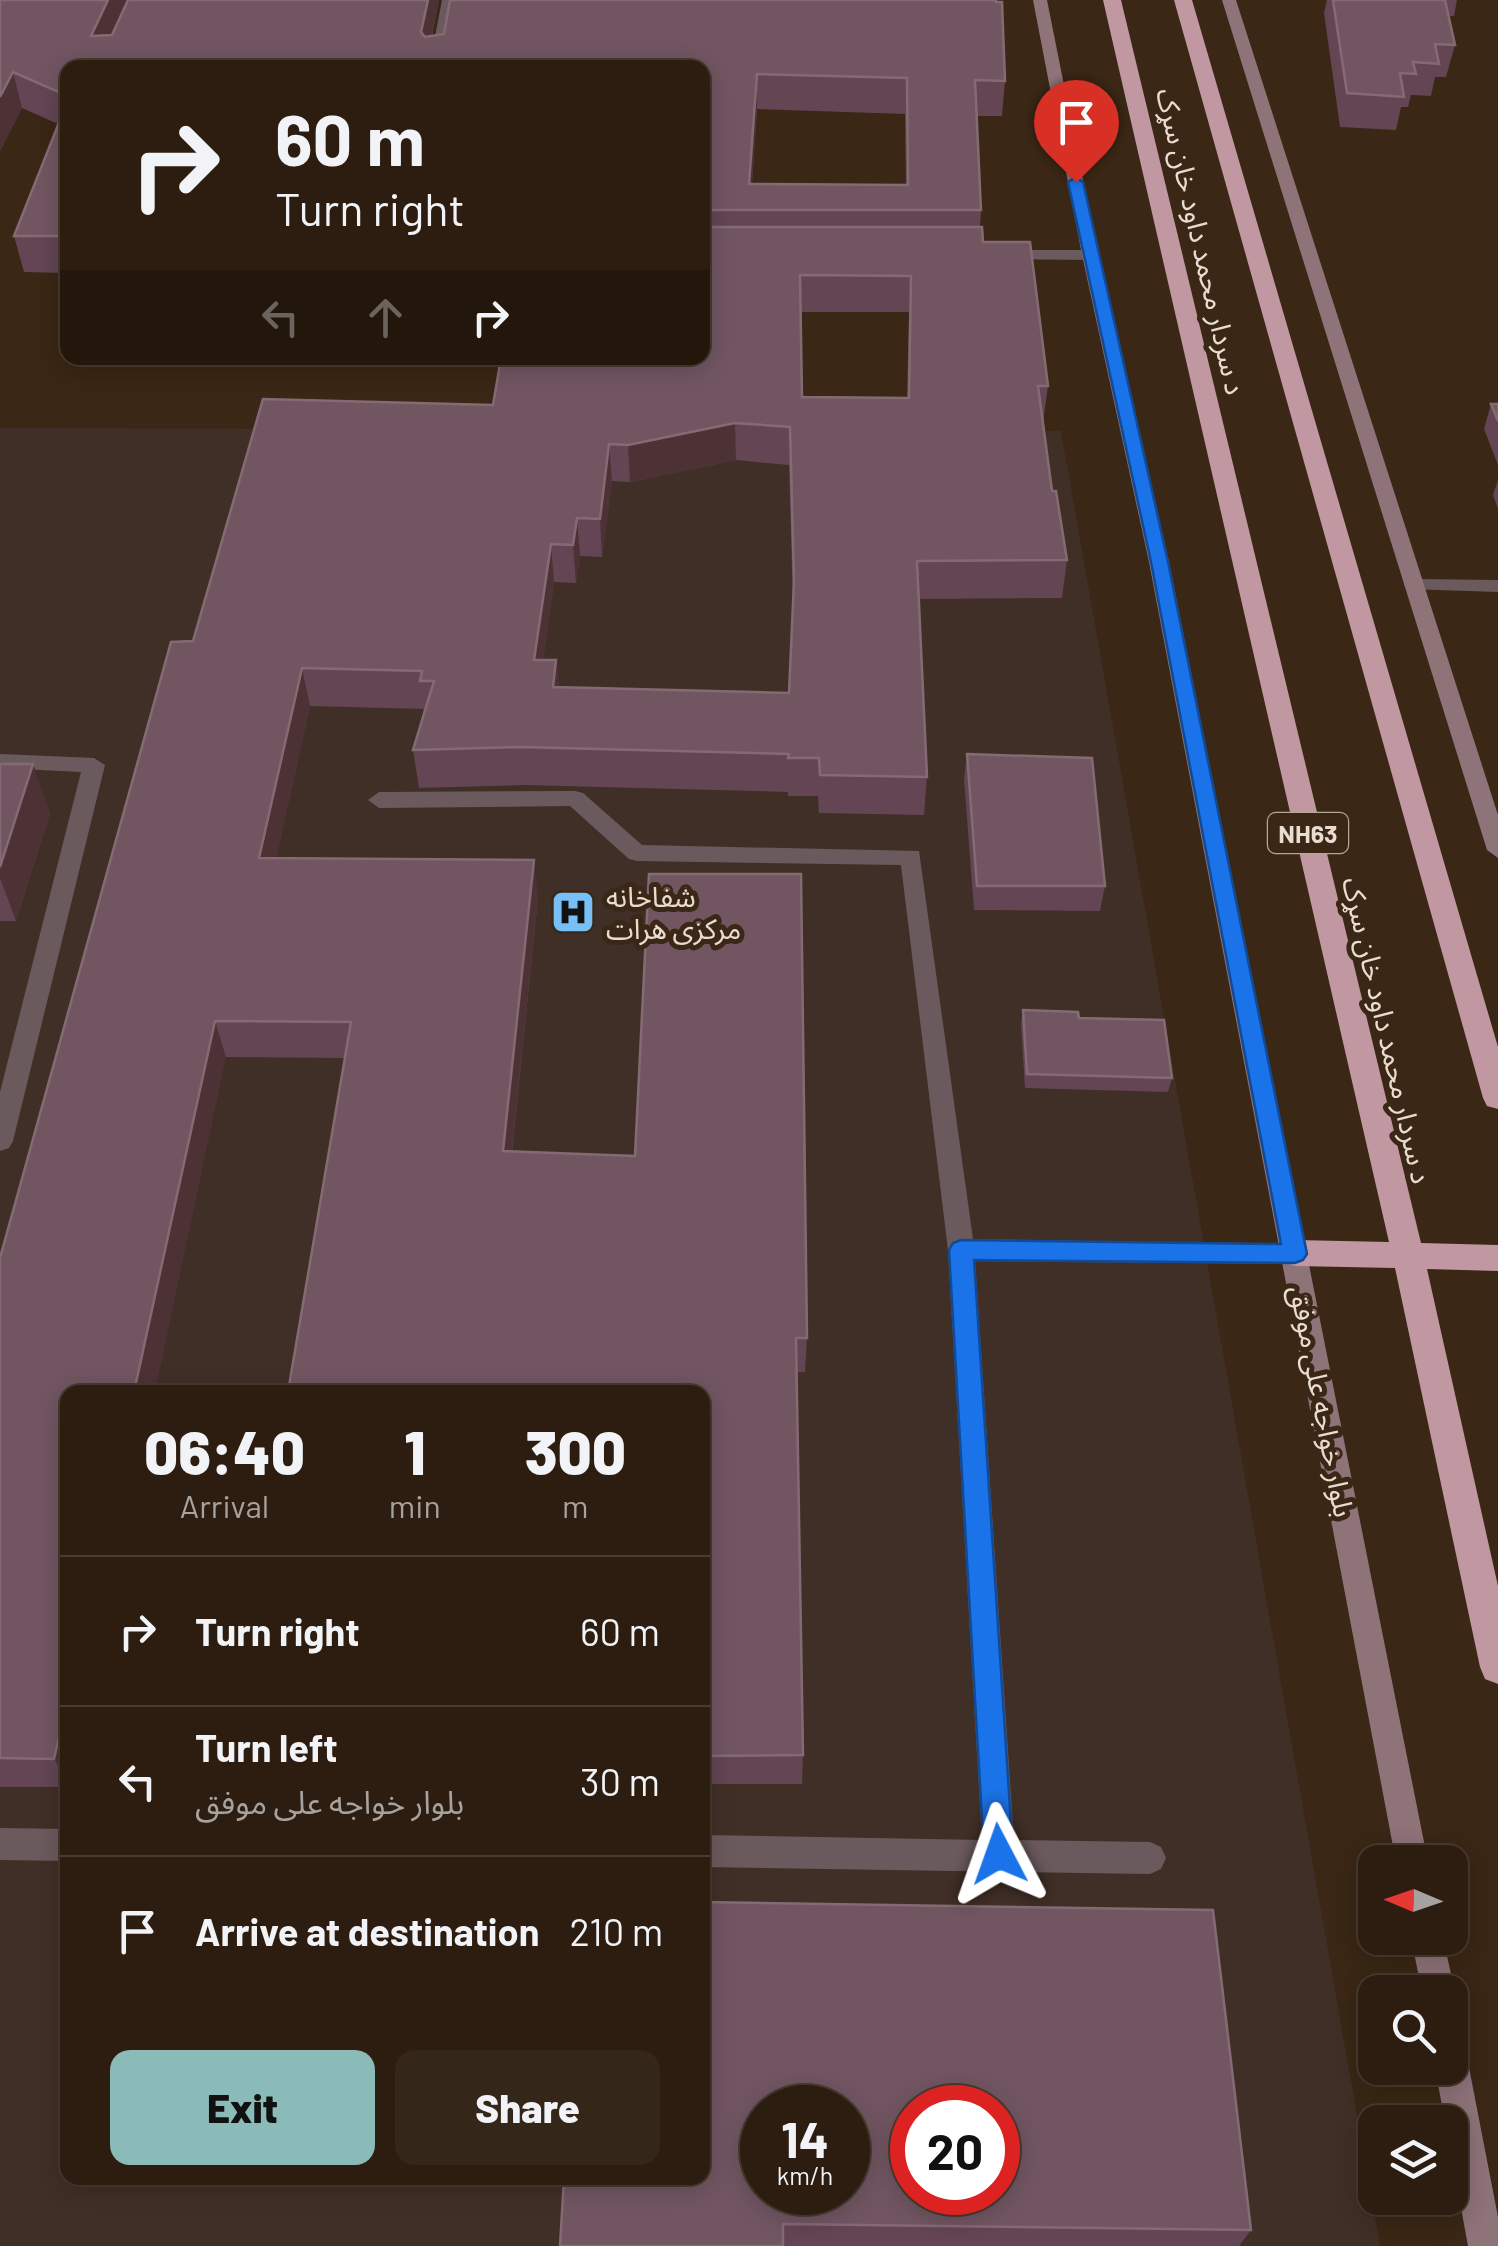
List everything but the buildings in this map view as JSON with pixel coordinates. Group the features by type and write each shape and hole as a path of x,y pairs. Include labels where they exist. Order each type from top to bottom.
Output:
{"highway":[{"name":"د سردار محمد داود خان سړک","path":"1112,0 1409,1259 1498,1667"},
{"name":"د سردار محمد داود خان سړک","path":"1183,0 1498,1098"},
{"path":"1295,1254 1498,1258"}],"street":[{"path":"438,60 449,0"},
{"name":"بلوار خواجه علی موفق","path":"1040,0 1090,254 1160,562 1409,1845"},
{"path":"1230,0 1498,850"},
{"path":"974,255 1090,254"},
{"path":"1414,585 1498,586"},
{"path":"0,761 94,764 0,1141"},
{"path":"379,800 575,798 637,854 912,857 961,1250 999,1854"},
{"path":"961,1250 1295,1254"},
{"path":"0,1844 60,1845"},
{"path":"710,1851 1150,1858"},
{"path":"1455,2085 1486,2246"}],"shaded area":[{"name":"شفاخانه مرکزی هرات","path":"0,428 1061,431 1358,2121 1358,2215 1375,2215 1380,2246 0,2246"}],"place":[{"name":"شفاخانه مرکزی هرات","path":"573,912"}],"route":[{"path":"999,1854 961,1250 1295,1254 1160,562 1076,182"}]}
